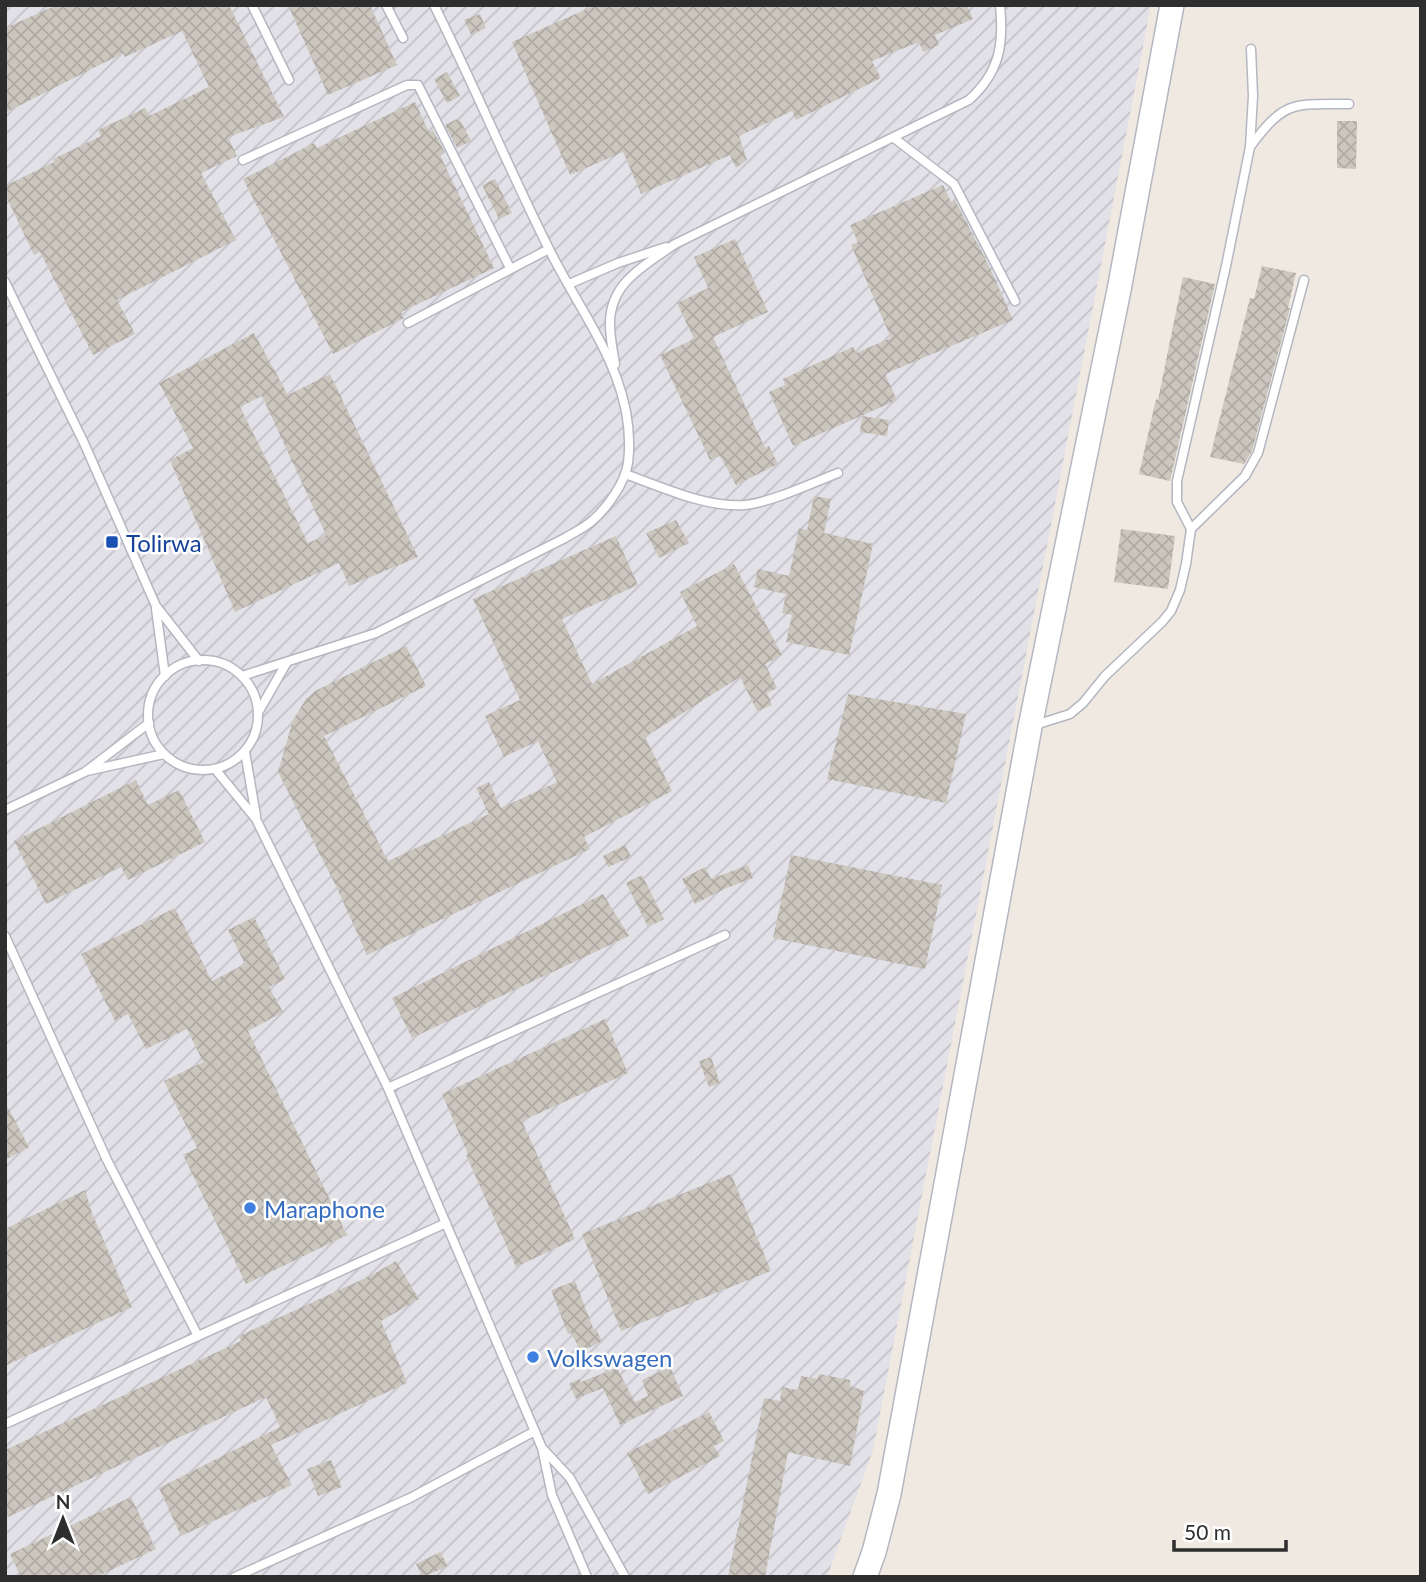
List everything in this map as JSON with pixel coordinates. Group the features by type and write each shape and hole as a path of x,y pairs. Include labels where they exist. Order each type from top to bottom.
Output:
{"main road":[{"path":"865,1577 890,1494 1030,727 1119,290 1172,5"}],"lane":[{"path":"252,5 289,80"},
{"path":"386,5 403,38"},
{"path":"434,5 549,249 616,371"},
{"path":"242,676 376,633 565,538 591,522 609,501 628,464 629,434 610,324 612,303 621,285 637,270 676,244 969,100 982,89 1001,49 1000,5"},
{"path":"1191,529 1177,502 1177,481 1250,147 1253,96 1251,49"},
{"path":"243,160 407,85 418,85 510,268"},
{"path":"1250,147 1278,113 1307,104 1349,104"},
{"path":"894,138 954,184 1015,301"},
{"path":"569,284 618,263 676,244"},
{"path":"408,323 549,249"},
{"path":"1030,727 1057,719 1076,709 1105,676 1171,611 1180,590 1191,529 1245,476 1258,453 1304,280"},
{"path":"5,282 84,443 156,606 199,661"},
{"path":"625,474 690,496 728,505 748,505 838,473"},
{"path":"156,606 165,676"},
{"path":"199,661 230,667 242,676 254,692 258,711 258,726 245,752 232,763 215,769 197,770 179,765 164,754 149,723 149,706 155,690 165,676 181,666 199,661"},
{"path":"258,711 287,662"},
{"path":"5,810 85,772 149,723"},
{"path":"245,752 256,819"},
{"path":"85,772 164,754"},
{"path":"215,769 256,819 388,1088 542,1448 552,1495 587,1577"},
{"path":"388,1088 725,934"},
{"path":"5,936 107,1160 198,1336"},
{"path":"5,1423 446,1223"},
{"path":"235,1577 410,1498 535,1431"},
{"path":"542,1448 570,1478 625,1577"}],"shaded area":[{"path":"5,5 1151,5 873,1450 827,1577 5,1577"}],"building":[{"path":"57,5 229,5 284,117 228,137 237,156 201,173 236,240 117,300 135,334 93,355 40,252 34,255 5,194 5,186 101,136 98,130 145,108 149,116 209,87 182,31 125,57 123,53 5,113 5,28"},
{"path":"288,5 370,5 397,65 328,95"},
{"path":"596,5 967,5 973,19 935,35 939,45 923,52 919,42 872,61 881,78 796,120 792,111 739,136 747,160 736,168 730,155 641,194 623,152 570,175 512,42"},
{"path":"480,14 486,28 471,35 464,20"},
{"path":"447,72 460,96 447,103 434,79"},
{"path":"415,102 429,132 433,130 445,153 440,155 494,268 401,312 404,318 333,354 243,179 314,143 317,148"},
{"path":"459,118 471,141 457,148 445,125"},
{"path":"1337,121 1357,121 1356,169 1337,168"},
{"path":"495,179 512,213 499,219 482,185"},
{"path":"943,185 951,202 955,200 1013,320 885,374 897,400 793,446 769,392 785,385 783,379 837,354 853,347 856,353 891,338 851,245 858,242 850,225"},
{"path":"735,239 768,312 713,337 765,448 769,446 778,464 736,485 720,456 710,460 660,355 694,339 677,303 708,288 694,257"},
{"path":"1262,266 1296,273 1290,308 1252,451 1244,464 1210,457 1250,298 1254,299"},
{"path":"1183,277 1215,284 1170,481 1139,474 1156,399 1158,400"},
{"path":"254,333 288,395 330,374 418,557 349,586 339,563 235,612 170,460 193,448 159,383","holes":["262,396 326,535 308,543 240,407"]},
{"path":"862,416 889,420 887,436 860,432"},
{"path":"814,496 831,499 824,533 873,544 849,655 786,642 792,615 782,613 786,594 754,587 758,569 789,576 799,528 807,530"},
{"path":"676,520 689,543 659,558 646,533"},
{"path":"1121,529 1175,536 1168,589 1114,582"},
{"path":"616,536 638,585 562,619 592,684 697,626 680,592 734,564 782,655 765,664 777,688 767,693 772,705 757,711 740,677 645,737 672,791 584,837 590,849 367,955 336,886 278,772 293,720 306,699 315,691 406,646 426,686 324,736 388,861 489,814 476,788 489,782 501,808 557,782 538,741 504,757 485,716 520,700 473,599"},
{"path":"848,694 966,714 946,803 827,779"},
{"path":"136,780 148,805 179,790 205,842 128,880 121,867 46,904 14,841"},
{"path":"625,845 631,857 608,867 603,856"},
{"path":"791,855 942,885 925,969 773,938"},
{"path":"748,865 753,878 695,904 682,879 705,867 711,879"},
{"path":"642,875 664,919 648,927 626,883"},
{"path":"603,894 629,936 412,1038 392,998"},
{"path":"175,908 212,981 245,964 228,930 254,917 285,979 269,987 283,1012 248,1031 347,1235 246,1284 183,1155 197,1148 164,1081 203,1062 187,1029 146,1049 128,1014 115,1021 81,954"},
{"path":"605,1019 628,1073 522,1121 575,1239 516,1267 442,1094"},
{"path":"711,1057 720,1083 709,1087 699,1061"},
{"path":"5,1102 29,1147 5,1160"},
{"path":"731,1174 771,1271 621,1331 582,1234"},
{"path":"85,1190 132,1307 5,1366 5,1229"},
{"path":"396,1261 419,1299 381,1321 407,1383 271,1445 292,1485 181,1536 159,1488 280,1427 266,1397 8,1517 5,1510 5,1450 241,1341 239,1336 372,1275"},
{"path":"575,1281 594,1330 596,1329 602,1341 581,1352 571,1333 568,1334 551,1290"},
{"path":"670,1367 683,1396 620,1425 603,1388 576,1399 569,1384 617,1368 635,1402 648,1396 642,1380"},
{"path":"819,1374 850,1380 850,1386 864,1391 850,1466 788,1452 765,1577 728,1577 764,1398 780,1401 782,1387 798,1390 801,1376 817,1379"},
{"path":"709,1412 724,1441 714,1446 720,1456 648,1494 627,1453"},
{"path":"331,1460 342,1487 318,1496 307,1469"},
{"path":"131,1497 156,1549 96,1577 21,1577 10,1554"},
{"path":"440,1552 448,1566 423,1577 416,1564"}],"place":[{"name":"Tolirwa","path":"112,542"},
{"name":"Maraphone","path":"250,1208"},
{"name":"Volkswagen","path":"533,1357"}]}
